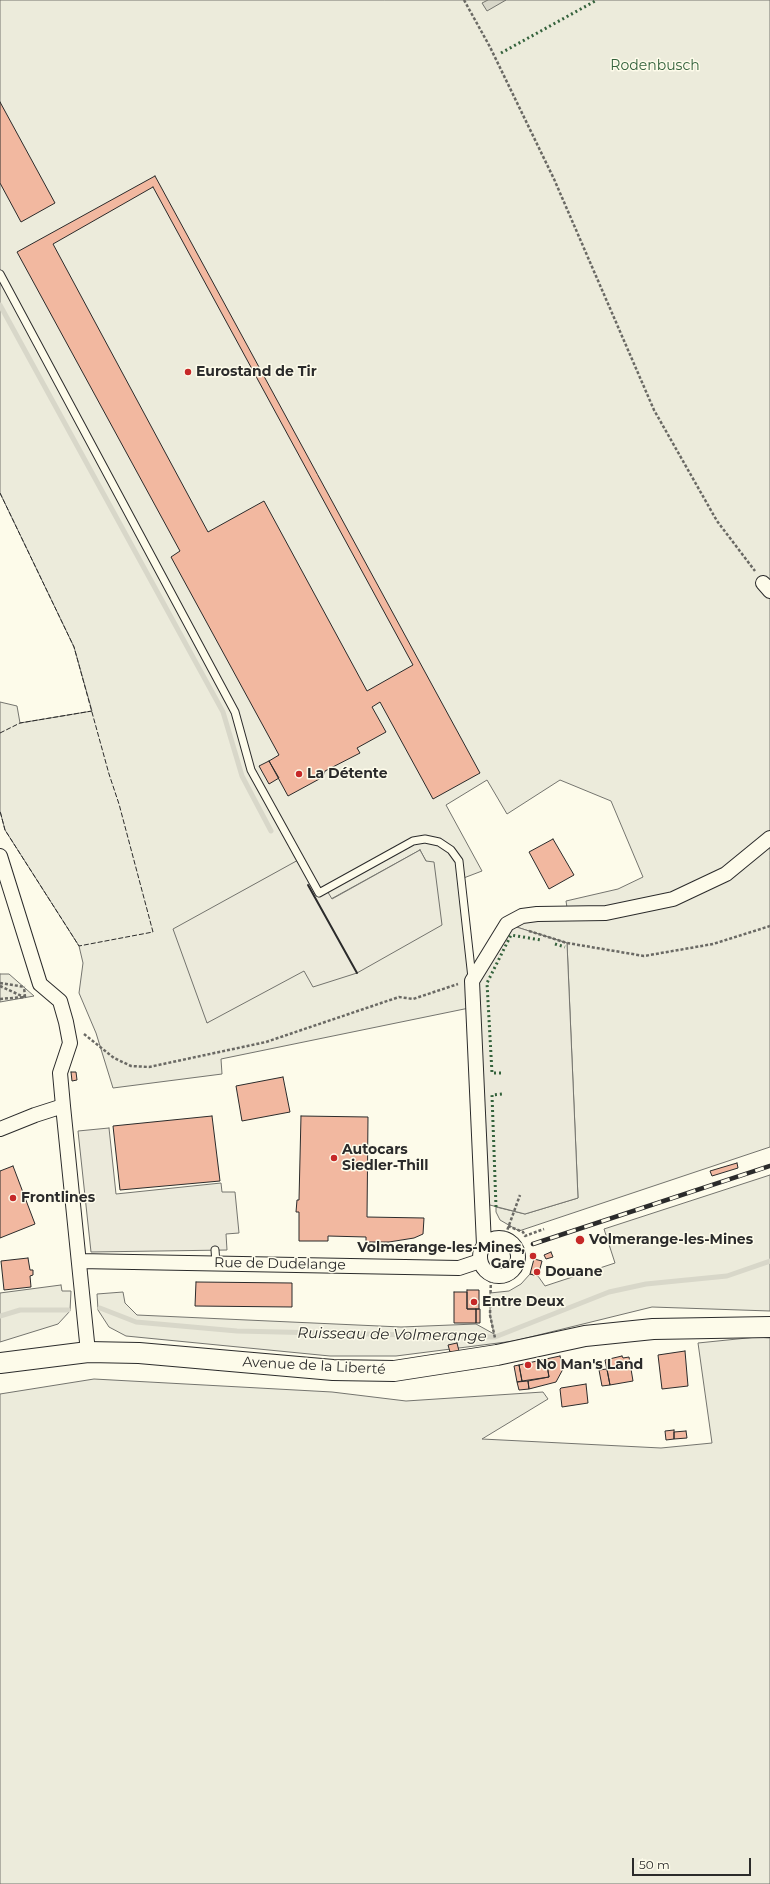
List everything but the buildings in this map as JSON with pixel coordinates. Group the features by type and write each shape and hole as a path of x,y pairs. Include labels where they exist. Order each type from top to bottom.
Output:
{"main road":[{"name":"Avenue de la Liberté","path":"0,1363 88,1352 139,1353 333,1370 394,1371 497,1355 593,1336 653,1329 770,1327"}],"street":[{"path":"484,1245 472,980 508,924 522,916 537,914 606,913 673,899 726,874 770,838"},
{"path":"0,856 40,984 60,1001 70,1043 60,1073 88,1352"},
{"path":"0,1129 34,1115 63,1106"},
{"path":"506,1232 517,1251 517,1264 509,1274 503,1276 490,1275 485,1271 480,1261 481,1250 484,1245 506,1232"},
{"name":"Rue de Dudelange","path":"79,1261 216,1257 459,1268 480,1261"}],"lane":[{"path":"0,274 235,712 251,770 319,893 413,841 426,839 439,842 451,850 459,861 472,980"}],"path":[{"path":"464,0 490,48 554,179 654,410 717,521 767,587"},
{"path":"508,924 566,943 644,956 713,944 770,926"},
{"path":"66,1022 74,1025 97,1046 114,1058 131,1066 149,1067 266,1042 399,997 413,999 472,980"},
{"path":"0,983 23,986 24,997"},
{"path":"0,986 24,997"},
{"path":"0,999 24,997"},
{"path":"520,1195 506,1232 523,1232 525,1236 544,1229"},
{"path":"490,1275 490,1315 494,1334"}],"green space":[{"name":"Rodenbusch","path":"0,0 770,0 770,1147 519,1231 500,1220 496,1212 496,1207 525,1214 578,1198 567,943 507,924 568,914 566,901 618,889 643,877 611,801 560,780 507,814 487,780 446,805 482,871 461,879 474,1007 221,1059 222,1074 113,1088 96,1033 79,993 83,963 79,946 5,830 0,811 0,702 17,706 20,723 92,711 74,647 0,493","holes":["420,850 426,861 207,1023 243,891 300,860 319,893 331,899"]},
{"path":"0,974 9,974 34,996 0,1002"},
{"path":"770,1175 770,1311 652,1307 514,1341 396,1356 330,1356 126,1336 109,1327 98,1310 97,1294 123,1292 125,1303 137,1315 401,1327 476,1324 494,1334 490,1315 490,1293 509,1291 521,1284 530,1274 538,1276 545,1286 615,1263 604,1229"},
{"path":"61,1285 62,1291 71,1291 70,1311 58,1324 0,1342 0,1293"},
{"path":"757,1337 770,1338 770,1884 0,1884 0,1394 94,1379 332,1392 406,1401 543,1392 548,1399 482,1439 661,1448 712,1443 698,1343"}],"shaded area":[{"path":"488,0 506,0 487,11 482,3"},
{"path":"420,850 426,861 434,862 442,925 357,973 313,987 304,971 207,1023 173,929 300,859 319,893 326,889 332,899"},
{"path":"507,924 567,943 578,1198 525,1214 482,1203 472,981"},
{"path":"109,1128 116,1194 221,1183 222,1192 235,1192 239,1233 226,1234 227,1250 91,1252 78,1131"}],"waterway":[{"path":"0,305 223,712 242,776 271,831"},
{"name":"Ruisseau de Volmerange","path":"100,1308 136,1322 237,1331 495,1337 609,1292 646,1284 727,1276 770,1261"},
{"name":"Ruisseau de Volmerange","path":"0,1316 20,1310 68,1310"}],"railway":[{"path":"533,1244 770,1166"}],"hedge":[{"path":"501,53 597,0"},
{"path":"501,1073 492,1073 487,983 511,935 541,940"},
{"path":"555,944 565,947"},
{"path":"496,1207 492,1095 502,1094"}],"fence":[{"path":"0,493 74,647 109,774 119,804 153,932 79,946 5,830 0,811"},
{"path":"0,733 20,723 92,711"}],"wall":[{"path":"308,885 357,973"}],"place":[{"name":"Eurostand de Tir","path":"188,372"},
{"name":"La Détente","path":"299,774"},
{"name":"Autocars Siedler-Thill","path":"334,1158"},
{"name":"Frontlines","path":"13,1198"},
{"name":"Volmerange-les-Mines","path":"580,1240"},
{"name":"Volmerange-les-Mines, Gare","path":"533,1256"},
{"name":"Douane","path":"537,1272"},
{"name":"Entre Deux","path":"474,1302"},
{"name":"No Man's Land","path":"528,1365"}]}
